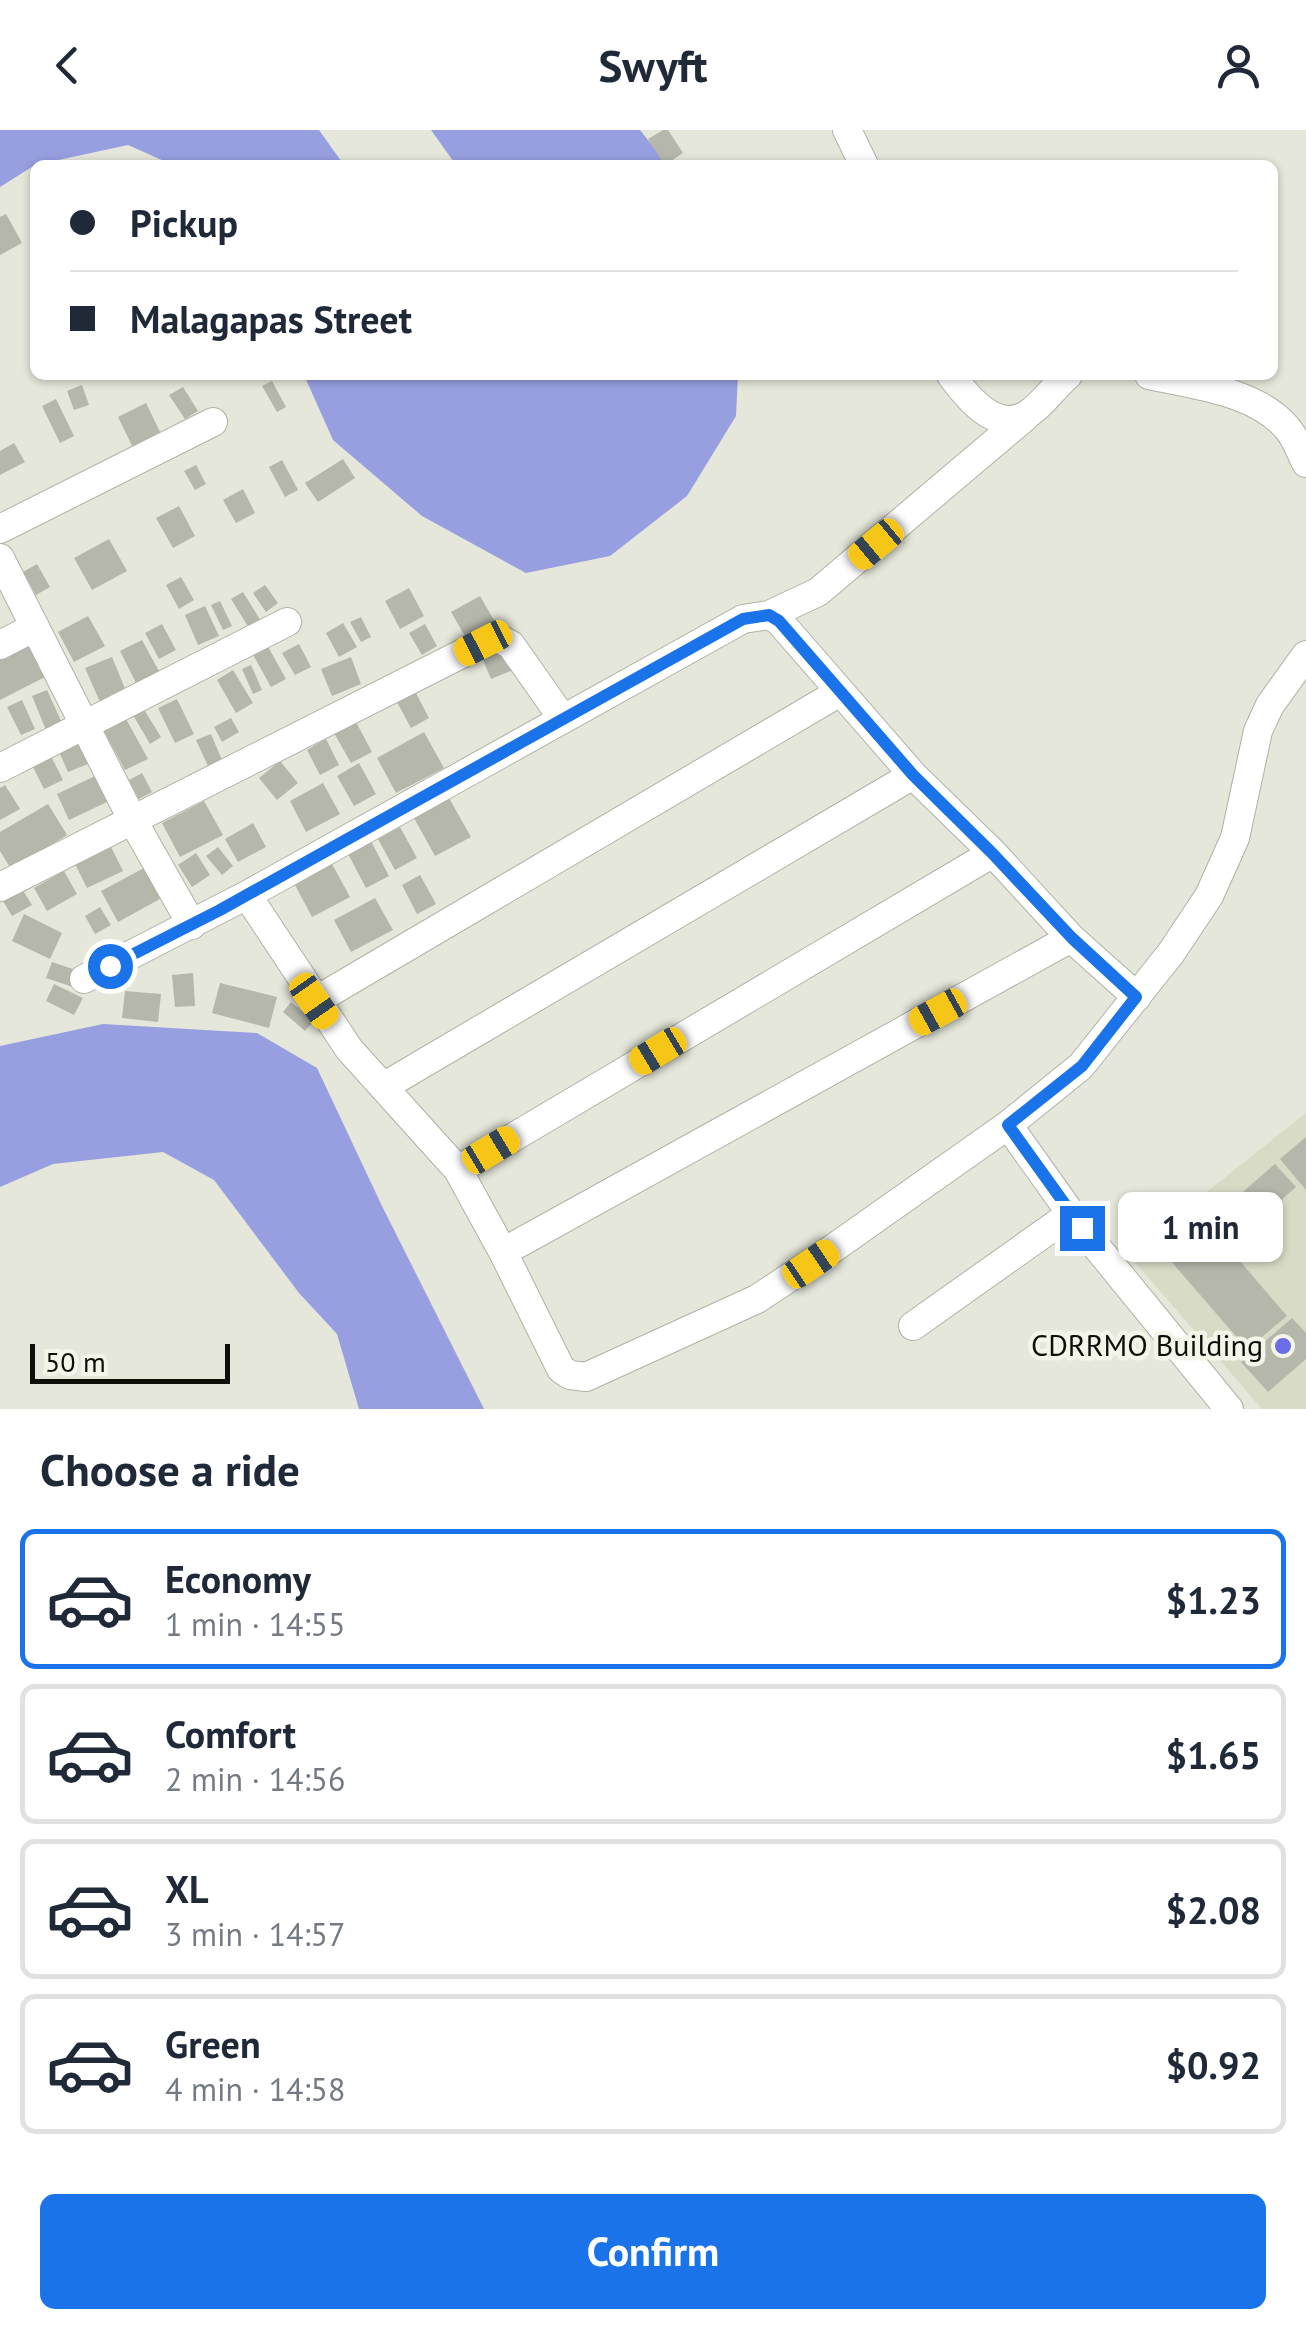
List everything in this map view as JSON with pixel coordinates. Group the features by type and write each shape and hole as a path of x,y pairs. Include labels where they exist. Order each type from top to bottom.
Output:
{"street":[{"path":"848,130 862,160"},
{"path":"954,380 965,395 998,419 1024,417"},
{"path":"84,979 248,895 743,619 769,615 818,592 1063,380"},
{"path":"1171,380 1220,391 1267,410 1285,425 1306,462"},
{"path":"0,529 213,422"},
{"path":"0,558 133,821 192,925"},
{"path":"769,615 779,621 913,775 1072,938 1136,997"},
{"path":"0,768 287,622"},
{"path":"0,645 35,627"},
{"path":"0,887 491,639 512,645 562,719"},
{"path":"248,895 348,1049 458,1170 562,1369 570,1375 586,1377 756,1299 1008,1125 1082,1066 1172,953 1210,896 1235,838 1258,731 1287,678 1306,655"},
{"path":"314,1001 840,692"},
{"path":"383,1087 913,775"},
{"path":"458,1170 992,853"},
{"path":"503,1252 1072,938"},
{"path":"1008,1125 1071,1214 1229,1409"},
{"path":"914,1326 1071,1214"}],"shaded area":[{"path":"1306,1113 1306,1409 1262,1409 1128,1254"}],"water":[{"path":"0,130 319,130 340,160 162,160 128,145 58,160 30,160 30,168 0,187"},
{"path":"431,130 640,130 664,160 452,160"},
{"path":"306,380 738,380 736,416 687,496 610,556 526,573 422,516 333,440"},
{"path":"103,1024 257,1033 317,1068 484,1409 359,1409 337,1334 299,1293 214,1180 163,1152 53,1164 0,1187 0,1046"}],"building":[{"path":"668,130 683,153 672,160 662,160 648,139"},
{"path":"6,214 22,243 0,255 0,217"},
{"path":"272,381 286,407 277,412 262,386"},
{"path":"82,385 89,405 74,410 67,391"},
{"path":"183,387 198,411 185,419 169,395"},
{"path":"56,399 74,436 60,443 42,406"},
{"path":"146,403 163,438 135,452 118,417"},
{"path":"14,443 25,462 0,475 0,451"},
{"path":"343,459 355,478 318,502 305,483"},
{"path":"282,460 298,490 285,497 269,467"},
{"path":"196,465 206,484 195,490 184,471"},
{"path":"243,489 255,513 236,523 223,500"},
{"path":"179,506 195,536 173,548 156,518"},
{"path":"109,539 127,571 92,590 74,558"},
{"path":"37,564 50,587 36,595 23,572"},
{"path":"181,577 194,600 179,609 166,585"},
{"path":"265,585 278,603 266,612 253,593"},
{"path":"409,588 424,616 400,629 385,601"},
{"path":"243,592 261,621 249,628 231,599"},
{"path":"480,596 495,622 466,638 451,612"},
{"path":"220,601 232,626 223,630 211,605"},
{"path":"205,606 219,636 198,645 185,615"},
{"path":"88,616 105,646 74,662 58,632"},
{"path":"361,617 371,637 361,642 350,622"},
{"path":"343,623 357,647 339,657 326,633"},
{"path":"162,624 176,650 159,659 145,633"},
{"path":"425,624 437,646 422,655 409,633"},
{"path":"142,640 160,673 137,685 120,651"},
{"path":"29,644 45,677 0,700 0,658"},
{"path":"299,644 311,667 295,675 282,653"},
{"path":"267,645 286,679 271,687 252,653"},
{"path":"509,646 518,668 491,679 482,658"},
{"path":"112,657 126,691 100,702 85,668"},
{"path":"351,657 361,684 332,696 321,669"},
{"path":"251,665 262,690 253,694 242,669"},
{"path":"233,670 253,703 236,713 217,680"},
{"path":"47,690 62,723 46,730 32,696"},
{"path":"416,693 429,718 411,728 397,702"},
{"path":"177,699 194,734 175,743 158,708"},
{"path":"22,700 35,729 21,735 7,707"},
{"path":"143,708 161,737 150,744 133,715"},
{"path":"125,717 148,759 125,770 103,729"},
{"path":"231,718 239,732 222,742 214,727"},
{"path":"356,722 372,752 351,763 334,733"},
{"path":"424,732 444,768 396,793 377,758"},
{"path":"211,734 222,760 208,766 196,740"},
{"path":"77,738 88,764 68,772 57,747"},
{"path":"326,739 339,765 320,775 307,750"},
{"path":"50,754 63,780 44,789 31,763"},
{"path":"280,761 298,783 277,800 259,778"},
{"path":"359,763 376,794 354,806 337,776"},
{"path":"142,773 152,792 139,799 129,780"},
{"path":"95,776 107,802 69,820 57,794"},
{"path":"323,783 340,814 306,832 290,801"},
{"path":"5,785 20,809 0,820 0,788"},
{"path":"449,798 471,837 435,856 414,818"},
{"path":"204,801 223,835 180,857 162,823"},
{"path":"48,804 67,835 11,869 0,851 0,832"},
{"path":"253,823 266,847 238,862 225,839"},
{"path":"400,827 417,858 395,870 378,839"},
{"path":"370,839 389,876 366,888 347,852"},
{"path":"111,847 123,871 87,888 75,864"},
{"path":"218,847 233,866 222,875 206,856"},
{"path":"196,853 210,875 192,887 178,865"},
{"path":"332,864 350,897 312,917 295,885"},
{"path":"144,868 160,899 118,922 101,891"},
{"path":"64,871 77,894 47,911 34,888"},
{"path":"420,875 436,904 417,914 402,885"},
{"path":"22,889 32,905 12,916 3,901"},
{"path":"375,898 393,930 351,952 334,920"},
{"path":"100,907 111,925 95,934 85,916"},
{"path":"24,914 62,933 50,959 12,941"},
{"path":"52,962 79,971 73,987 46,978"},
{"path":"193,973 195,1006 175,1007 172,975"},
{"path":"220,983 277,997 269,1028 212,1013"},
{"path":"54,984 83,998 74,1015 46,1001"},
{"path":"125,991 161,994 158,1022 122,1018"},
{"path":"291,1002 314,1021 305,1031 283,1012"},
{"path":"1306,1137 1306,1190 1280,1159"},
{"path":"1275,1164 1296,1187 1249,1228 1229,1204"},
{"path":"1203,1218 1287,1316 1247,1349 1163,1252"},
{"name":"CDRRMO Building","path":"1292,1318 1306,1333 1306,1359 1268,1392 1241,1362"}],"place":[{"name":"CDRRMO Building","path":"1283,1346"}],"route":[{"path":"110,966 220,910 743,619 769,615 779,621 913,775 1072,938 1136,997 1082,1066 1008,1125 1082,1228"}]}
